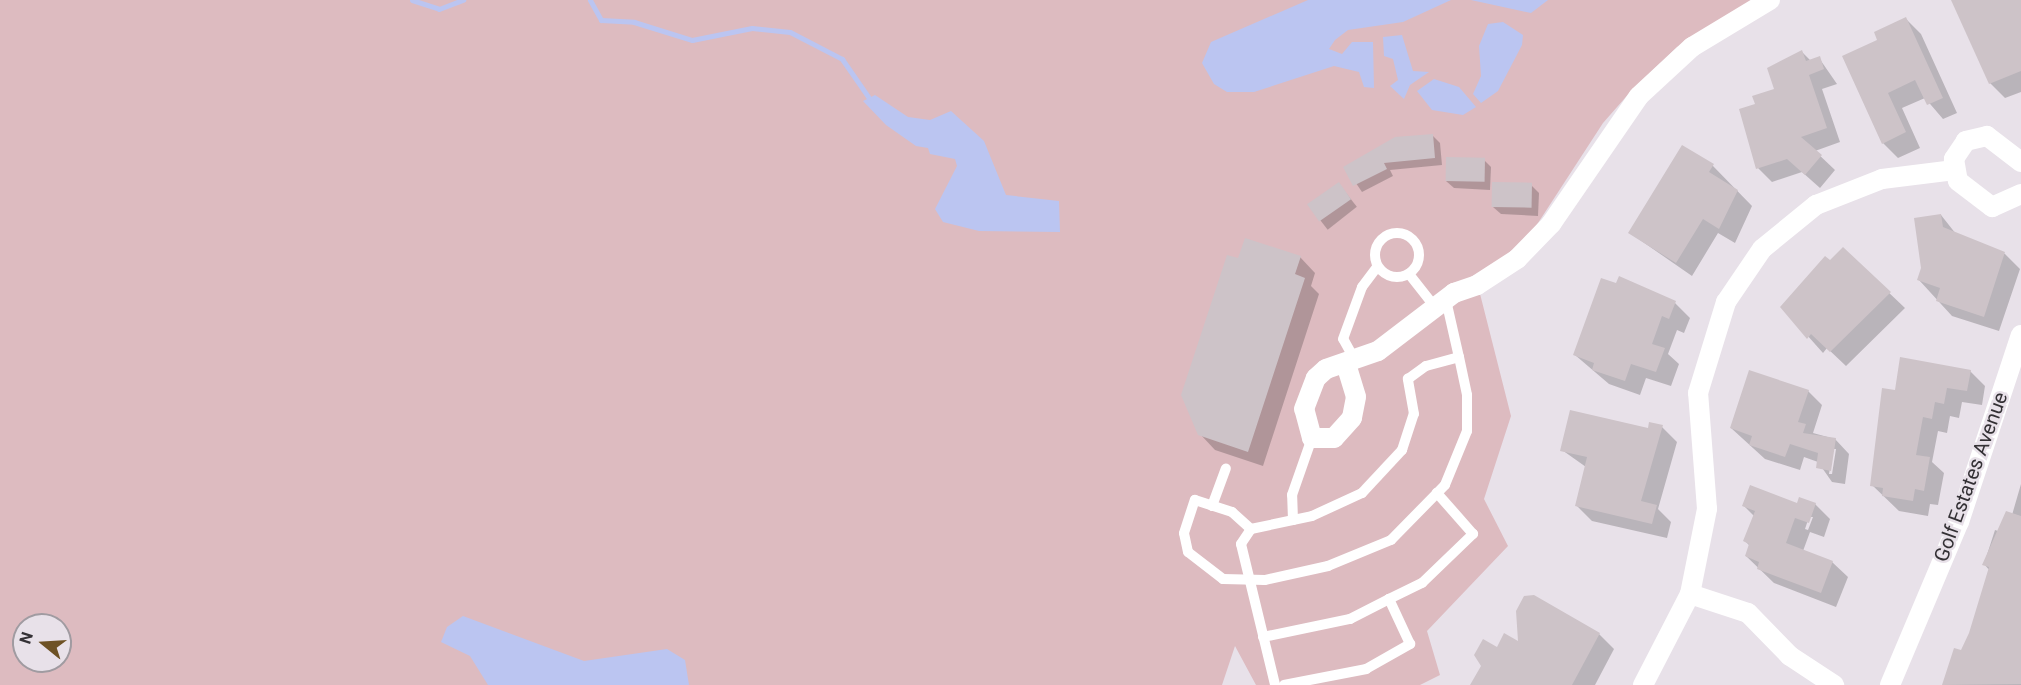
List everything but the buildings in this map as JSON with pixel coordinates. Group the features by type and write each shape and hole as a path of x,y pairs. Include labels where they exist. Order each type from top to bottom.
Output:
{"street":[{"path":"1351,363 1356,398 1352,418 1334,438 1312,438 1306,394 1326,369 1351,363 1440,303 1494,276 1535,243 1622,116 1674,62 1770,0"},
{"path":"2021,162 1997,141 1976,136 1958,149 1954,171 1967,189 1992,207 2003,207 2021,194"},
{"path":"1643,685 1690,594 1707,509 1698,393 1726,302 1762,249 1815,205 1882,179 1954,171"},
{"name":"Golf Estates Avenue","path":"1890,685 1959,522 2021,335"},
{"path":"1690,594 1748,614 1807,670 1834,685"}],"lane":[{"path":"1402,233 1418,247 1418,262 1409,274 1395,278 1377,267 1374,252 1381,239 1402,233"},
{"path":"1351,363 1343,339 1362,287 1377,267"},
{"path":"1251,529 1232,512 1195,500 1184,533 1188,552 1223,579 1248,579 1328,566 1391,540 1437,493 1467,430 1467,395 1459,357 1440,303 1409,274"},
{"path":"1275,685 1241,544 1251,529 1293,520 1362,493 1402,450 1414,414 1408,379 1426,366 1459,357"},
{"path":"1293,520 1292,495 1312,438"},
{"path":"1212,506 1226,468"},
{"path":"1263,637 1350,619 1422,583 1473,534 1437,493"},
{"path":"1284,685 1366,669 1410,644 1389,599"}],"shaded area":[{"path":"0,0 1758,0 1677,47 1632,90 1603,123 1525,243 1476,278 1511,416 1484,499 1508,546 1427,631 1440,675 1420,685 1256,685 1235,646 1222,685 0,685"}],"water":[{"path":"1308,0 1451,0 1403,22 1348,30 1335,40 1329,49 1342,54 1352,42 1373,42 1374,88 1364,87 1359,72 1334,66 1254,92 1227,92 1214,84 1202,63 1211,42"},
{"path":"1471,0 1548,0 1531,13"},
{"path":"1503,22 1523,35 1522,45 1498,91 1481,103 1473,94 1481,76 1479,46 1488,24"},
{"path":"1402,35 1413,71 1429,72 1410,85 1404,99 1390,86 1398,80 1393,59 1384,56 1383,37"},
{"path":"1434,79 1459,87 1476,107 1463,115 1432,110 1417,91"},
{"path":"875,95 908,117 930,120 951,111 984,141 1006,195 1059,201 1060,232 979,231 943,222 935,209 957,166 955,159 930,154 928,148 916,146 886,125 863,101"},
{"path":"463,616 584,661 667,649 685,660 689,685 488,685 470,656 441,642 447,627"}],"waterway":[{"path":"412,0 439,9 463,0"},
{"path":"590,0 601,20 634,22 692,40 752,28 790,32 842,59 869,98"}]}
